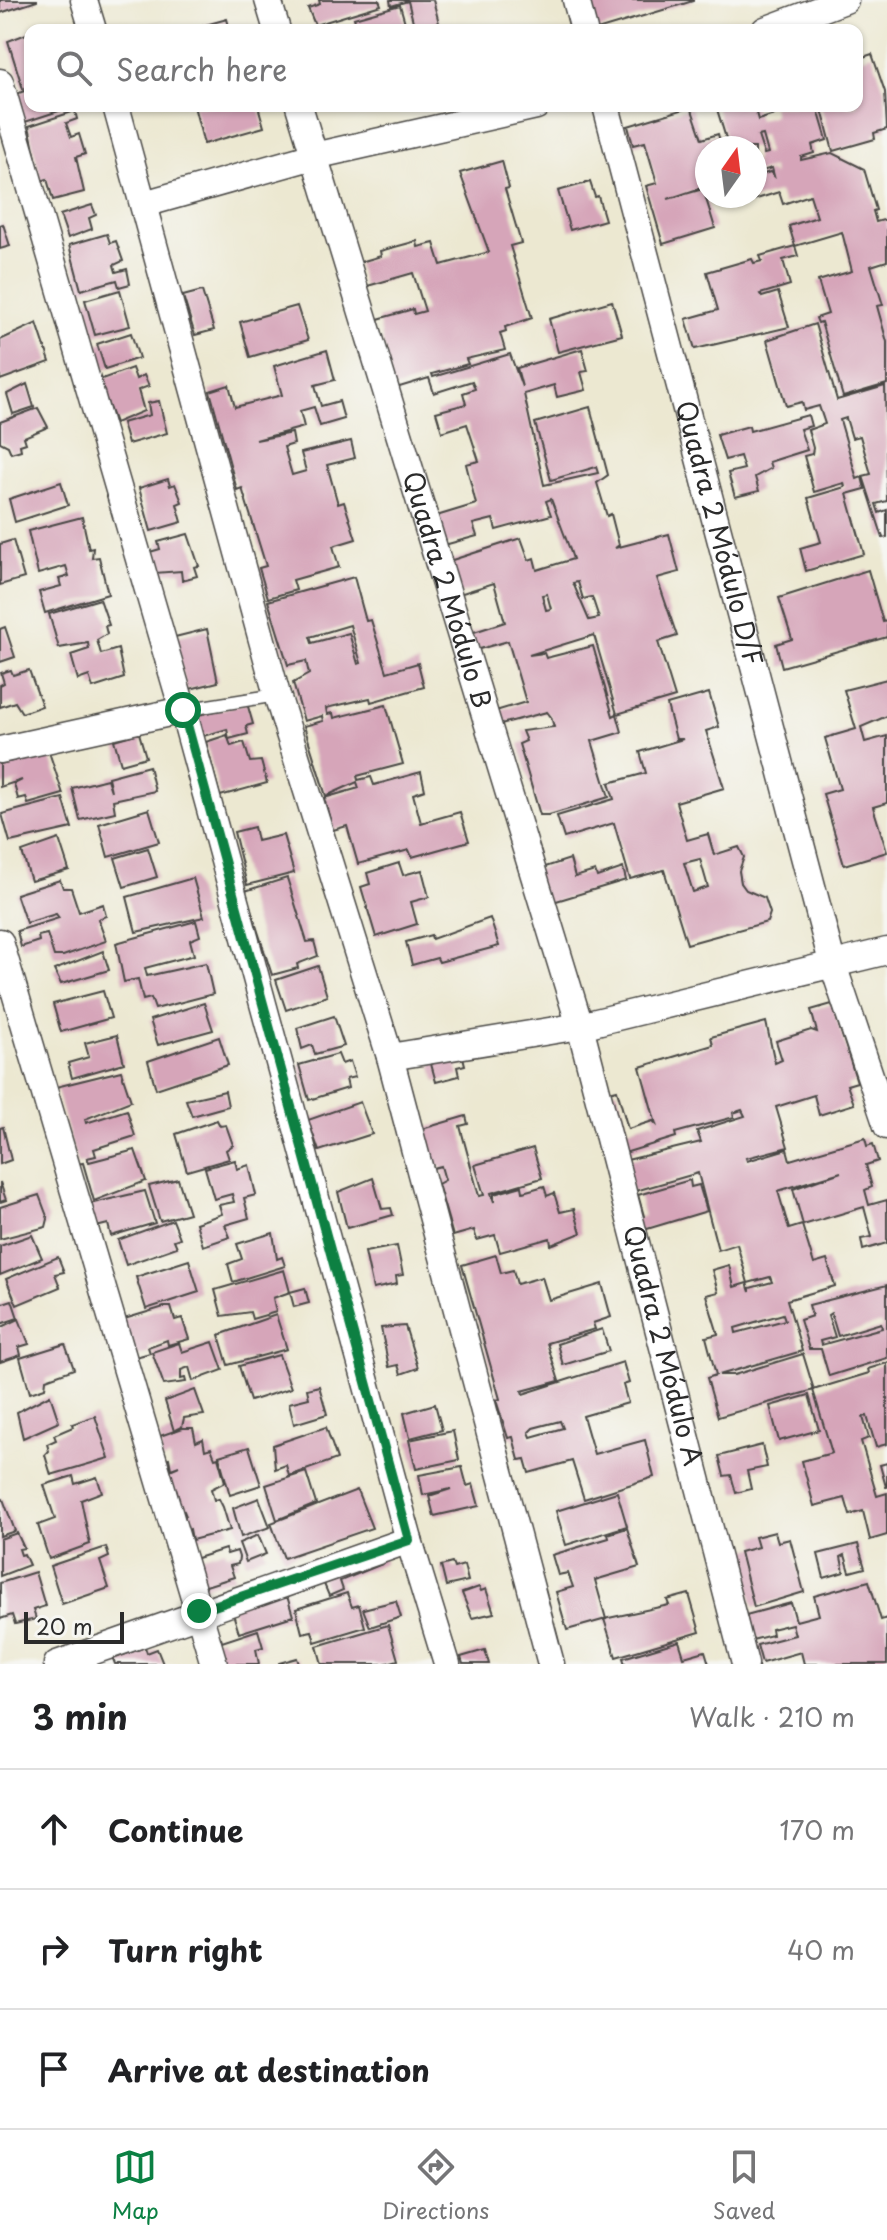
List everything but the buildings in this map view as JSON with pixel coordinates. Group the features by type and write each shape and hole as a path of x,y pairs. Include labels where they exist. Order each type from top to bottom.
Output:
{"street":[{"path":"84,0 91,24"},
{"path":"268,0 275,24"},
{"path":"576,0 582,24"},
{"path":"781,24 845,0"},
{"path":"0,82 183,710 409,1540 447,1664"},
{"path":"118,112 277,695 390,1057 551,1664"},
{"name":"Quadra 2 Módulo B","path":"301,112 580,1026"},
{"path":"144,204 314,156 509,112"},
{"name":"Quadra 2 Módulo D/F","path":"608,112 832,962 887,1126"},
{"path":"0,750 183,710"},
{"path":"0,942 214,1664"},
{"path":"390,1057 580,1026 887,951"},
{"name":"Quadra 2 Módulo A","path":"580,1026 745,1664"},
{"path":"57,1664 199,1611 409,1540"}],"lane":[{"path":"183,710 277,695"}],"route":[{"path":"183,710 409,1540 199,1611"}]}
